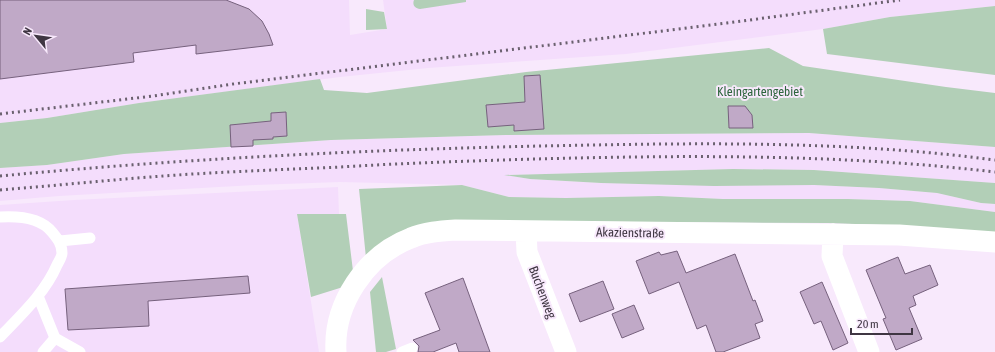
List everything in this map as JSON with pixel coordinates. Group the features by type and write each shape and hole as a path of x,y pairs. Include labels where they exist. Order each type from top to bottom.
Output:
{"street":[{"name":"Akazienstraße","path":"336,352 336,330 341,314 355,283 381,256 395,246 411,238 438,231 900,235 995,242"},
{"name":"Buchenweg","path":"526,231 527,252 566,352"},
{"path":"833,234 832,256 869,352"}],"lane":[{"path":"0,217 24,218 38,222 49,229 60,241 62,254 53,276 38,296 0,337"},
{"path":"60,241 90,238"},
{"path":"38,296 55,338 80,352"},
{"path":"43,352 55,338"}],"shaded area":[{"path":"0,0 349,0 350,35 387,29 383,0 995,0 995,6 890,17 823,29 626,54 428,68 340,77 139,103 47,118 0,123"},
{"path":"809,133 995,147 995,183 814,170 733,169 506,175 530,179 601,183 814,185 879,188 937,193 981,203 995,204 995,212 910,201 848,199 723,199 659,196 566,198 509,197 462,185 340,182 255,185 59,196 0,201 0,168 47,165 124,154 331,140 506,135"},
{"path":"338,187 339,214 297,214 319,352 0,352 0,205"}],"green space":[{"path":"414,0 466,0 466,2 420,9 414,6"},
{"name":"Kleingartengebiet","path":"995,6 995,75 827,54 823,29 890,17"},
{"path":"366,9 384,12 387,29 366,30"},
{"name":"Kleingartengebiet","path":"769,48 803,66 995,93 995,147 809,133 506,135 331,140 124,154 47,165 0,168 0,123 47,118 139,103 320,79 324,90 367,93 526,72"},
{"path":"733,169 814,170 995,183 995,204 981,203 937,193 879,188 814,185 714,186 601,183 530,179 504,175"},
{"path":"462,185 509,197 566,198 659,196 723,199 848,199 910,201 995,212 995,234 910,226 828,223 465,221 366,258 359,189"},
{"path":"297,214 346,214 353,271 343,287 311,297"},
{"path":"382,277 396,349 386,352 376,352 370,292"}],"building":[{"path":"0,0 226,0 249,9 262,21 273,45 196,54 196,45 133,53 134,62 0,79"},
{"path":"540,75 544,129 514,131 514,125 488,127 486,105 525,102 524,76"},
{"path":"728,106 745,106 752,115 753,128 729,128"},
{"path":"286,112 287,136 273,137 273,139 253,140 253,146 231,147 230,125 271,121 271,113"},
{"path":"677,251 686,273 735,254 753,301 755,300 763,321 755,324 760,338 723,352 716,352 706,325 697,329 679,282 649,294 636,261 659,252 661,255"},
{"path":"898,257 905,274 930,265 938,285 913,296 916,305 909,308 922,339 896,350 883,319 886,318 866,270"},
{"path":"248,276 250,293 148,301 149,326 68,330 65,289"},
{"path":"463,278 490,352 459,352 456,343 433,352 418,352 419,346 413,340 440,330 425,293"},
{"path":"603,281 614,309 580,322 569,294"},
{"path":"822,282 848,343 833,350 821,321 814,324 800,292"},
{"path":"634,305 644,329 622,338 612,314"}],"railway":[{"path":"0,114 153,96 233,84 727,23 900,0"},
{"path":"0,176 270,156 405,150 597,145 768,144 825,146 882,149 995,160"},
{"path":"0,190 221,172 535,159 765,157 880,162 995,172"}]}
